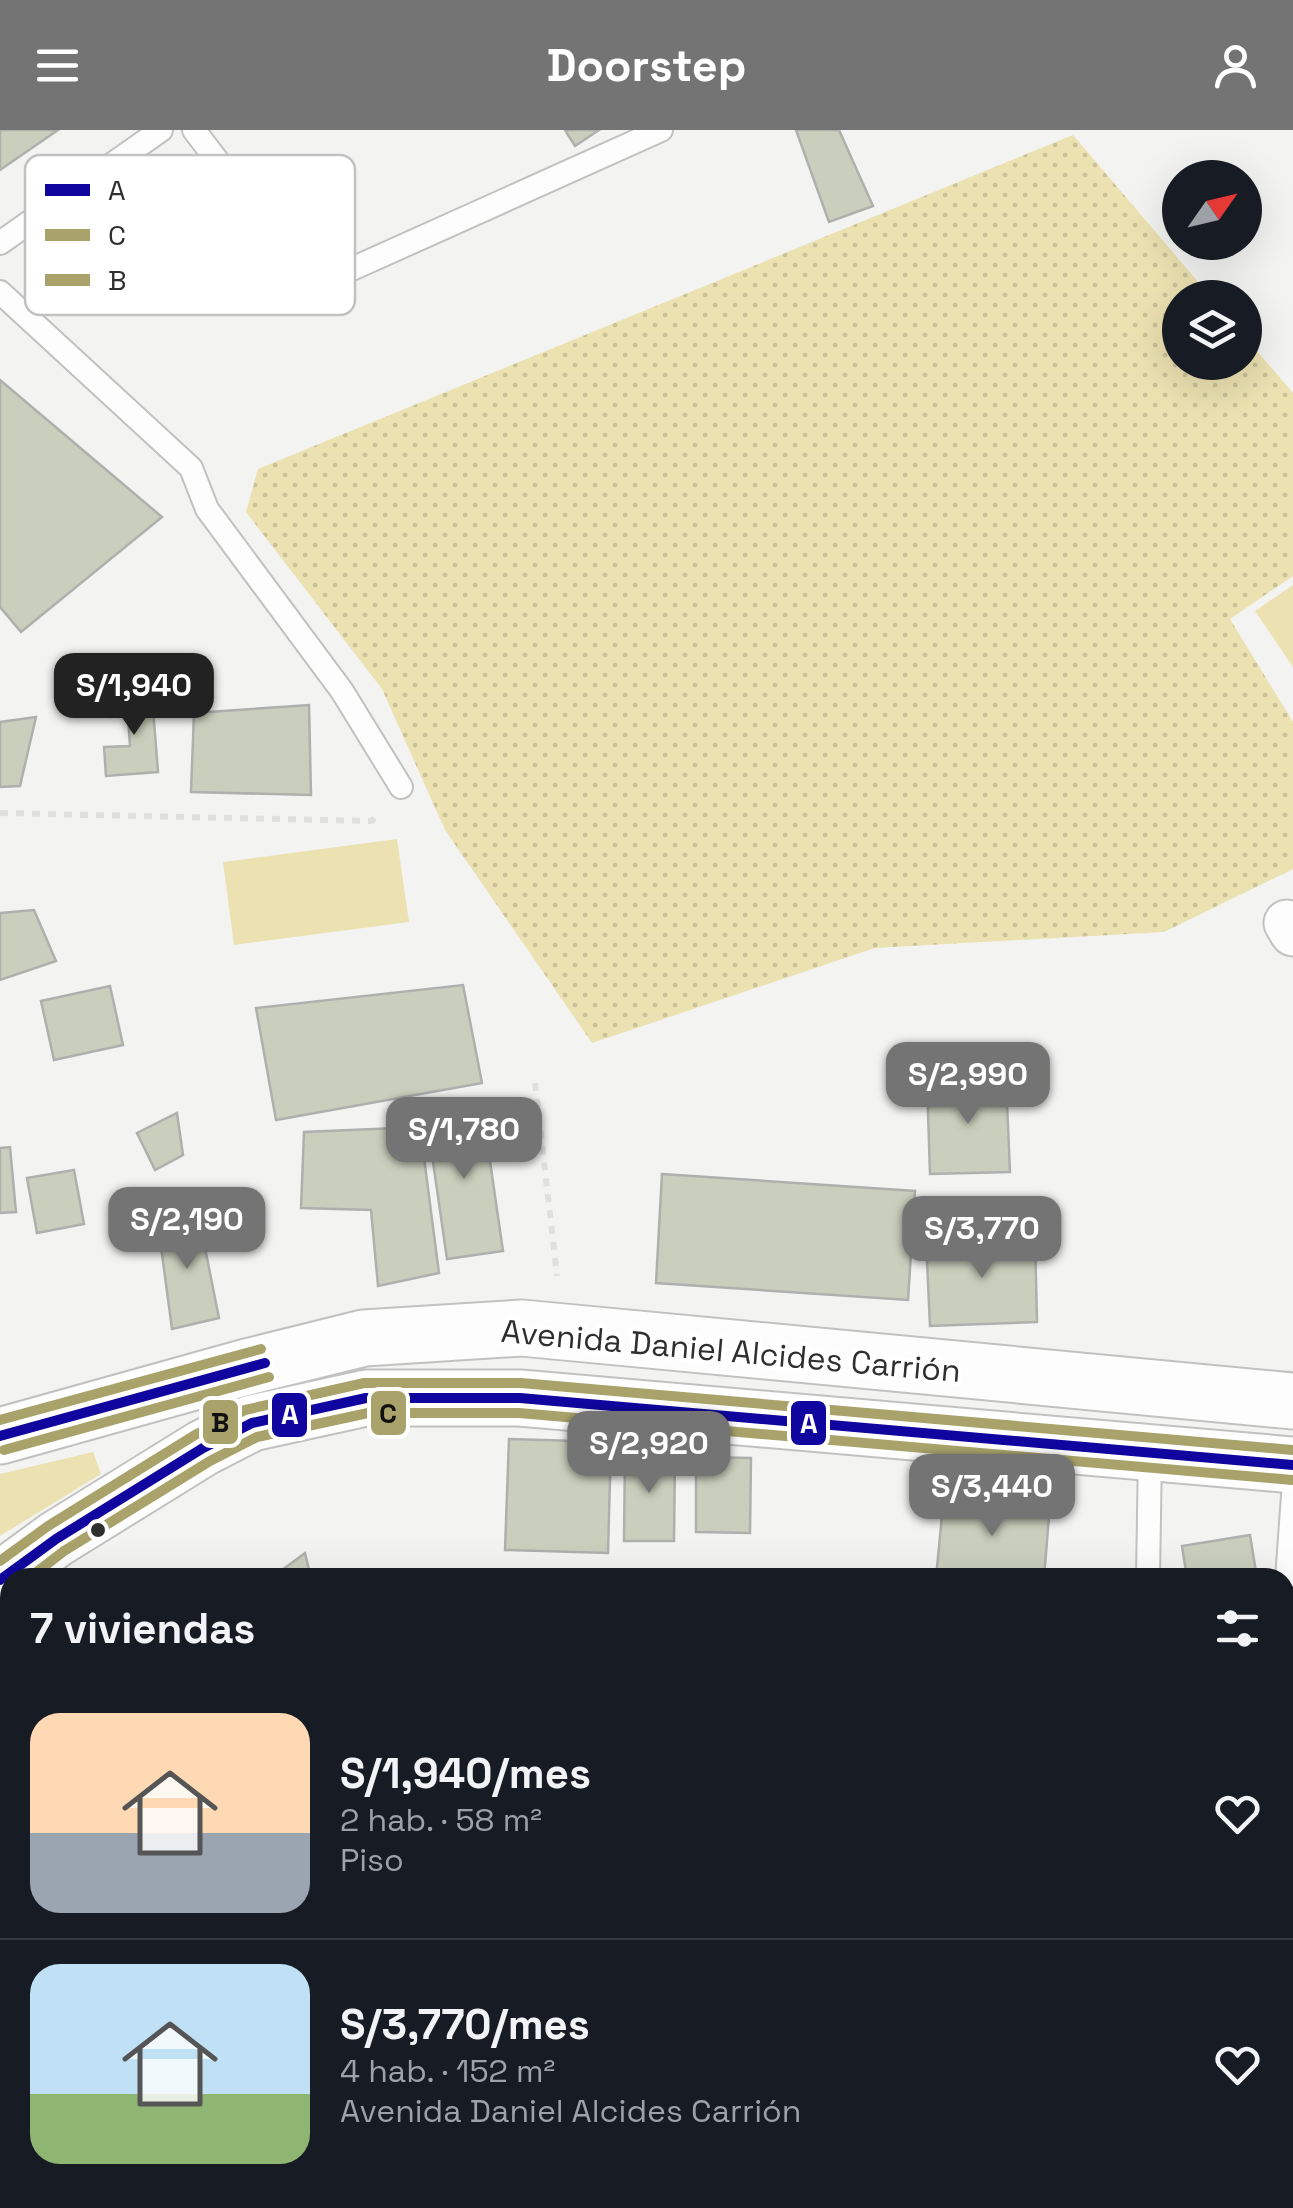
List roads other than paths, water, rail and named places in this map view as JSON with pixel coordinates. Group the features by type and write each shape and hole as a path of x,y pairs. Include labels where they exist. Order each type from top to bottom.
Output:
{"main road":[{"name":"Avenida Daniel Alcides Carrión","path":"0,1434 364,1338 522,1328 1293,1401"},
{"name":"Avenida Daniel Alcides Carrión","path":"16,1568 56,1539 252,1422 366,1398 520,1398 1293,1465"}],"lane":[{"path":"126,155 161,130"},
{"path":"194,130 213,155"},
{"path":"355,267 662,130"},
{"path":"0,244 25,226"},
{"path":"0,292 25,315"},
{"path":"25,315 192,468 207,509 342,692 401,787"},
{"path":"1148,1568 1150,1452"},
{"path":"1288,1568 1293,1495"}]}
